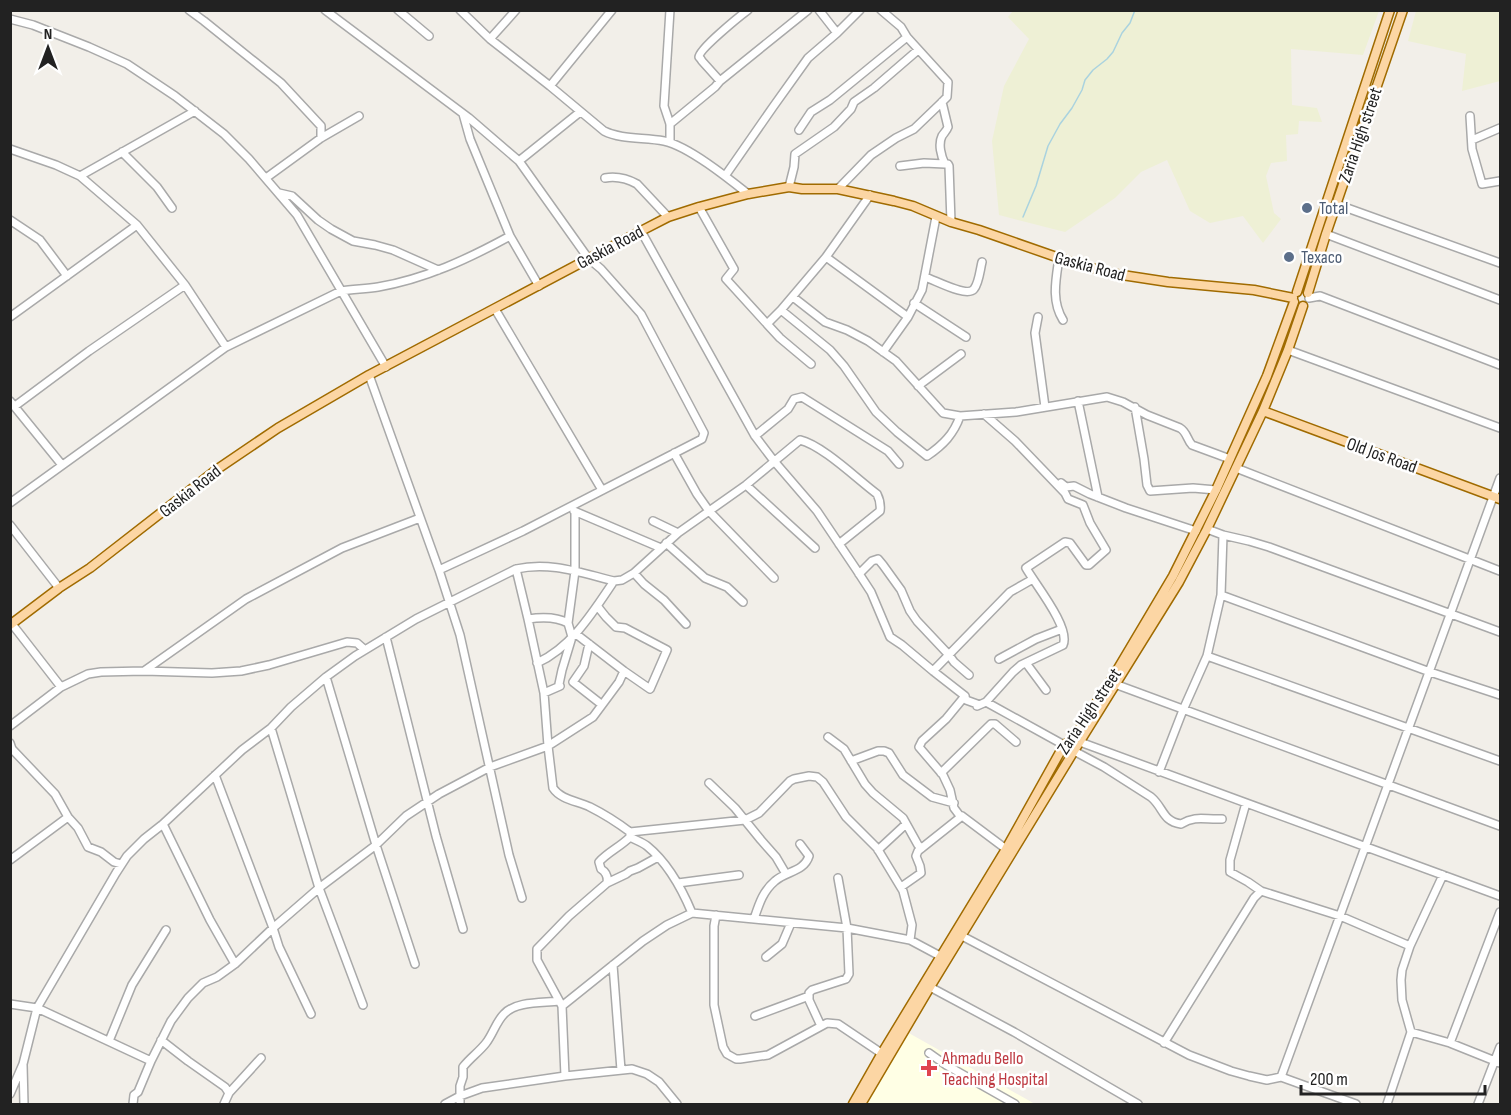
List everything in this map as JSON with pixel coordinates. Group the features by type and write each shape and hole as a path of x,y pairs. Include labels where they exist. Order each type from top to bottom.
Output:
{"main road":[{"name":"Zaria High street","path":"853,1104 962,936 1080,742 1196,531 1267,376 1297,299 1390,10"},
{"name":"Zaria High street","path":"1297,299 1307,304 1326,234 1403,10"},
{"name":"Gaskia Road","path":"11,625 59,588 90,568 216,470 295,417 369,375 668,217 748,194 789,187 838,189 913,206 936,217 1109,273 1176,283 1254,290 1297,299 1301,290 1308,296"},
{"name":"Zaria High street","path":"861,1104 885,1055 940,956 1006,849 1064,745 1073,739 1113,683 1179,582 1263,411 1288,350 1297,299"},
{"name":"Old Jos Road","path":"1263,411 1497,498"}],"street":[{"path":"189,10 281,83 321,126 321,138"},
{"path":"325,10 463,114 519,161 588,258 601,269 641,315 703,430 702,439 602,490 573,510 439,570"},
{"path":"398,10 429,36"},
{"path":"460,10 490,39 604,131 614,136 670,142 725,176 748,194"},
{"path":"490,39 516,10"},
{"path":"550,86 612,10"},
{"path":"670,10 664,106 670,124 670,142"},
{"path":"720,81 699,57 700,54 709,43 748,10"},
{"path":"670,124 807,10"},
{"path":"819,10 837,33"},
{"path":"725,176 808,58 860,10"},
{"path":"838,189 871,154 914,129 947,97 948,82 885,11"},
{"path":"10,19 33,25 127,64 176,96 224,134 297,215 386,367"},
{"path":"799,130 811,112 830,100 907,36"},
{"path":"789,187 795,154 834,127 851,109 854,102 918,50"},
{"path":"942,102 948,127 941,137 940,144 945,164"},
{"path":"80,176 195,111"},
{"path":"519,161 580,112"},
{"path":"463,114 470,139 510,236 539,286"},
{"path":"266,178 321,138 360,116"},
{"path":"1470,116 1472,149 1482,184 1500,181"},
{"path":"1472,140 1500,128"},
{"path":"10,149 80,176 137,225 185,285 226,347"},
{"path":"122,152 157,187 172,208"},
{"path":"900,166 924,163 948,164 951,222"},
{"path":"604,178 630,180 637,184 668,217"},
{"path":"279,193 292,196 318,220 353,241 393,250 439,270"},
{"path":"767,324 826,257 870,195"},
{"path":"1336,204 1500,262"},
{"path":"699,207 734,269 726,279 780,338 811,364"},
{"path":"883,352 908,316 922,290 936,217"},
{"path":"10,220 40,240 67,276"},
{"path":"10,317 137,225"},
{"path":"641,231 755,436 808,500 859,573 871,592 890,637 965,696 966,700 977,706 986,702 1013,672 1063,645 1065,640 1050,604 1026,568 1065,542 1070,543 1086,565 1106,550 1090,523 1083,505 1068,499 1046,472 984,414"},
{"path":"1326,234 1500,300"},
{"path":"10,503 226,347 341,291 376,288 416,278 463,261 510,236"},
{"path":"826,257 908,316"},
{"path":"1059,258 1055,291 1058,312 1063,320"},
{"path":"925,277 960,291 970,292 975,287 982,262"},
{"path":"62,465 13,403 185,285"},
{"path":"1308,296 1320,297 1500,365"},
{"path":"793,297 825,322 868,341 896,361 944,413 960,416 1016,412 1107,397 1124,402 1147,415 1184,430 1192,445 1230,459"},
{"path":"914,303 966,337"},
{"path":"495,309 602,490"},
{"path":"781,310 830,350 876,412 927,456 947,440 960,416"},
{"path":"1038,317 1035,333 1044,407"},
{"path":"1288,350 1500,428"},
{"path":"918,386 961,354"},
{"path":"369,375 460,635 509,855 522,898"},
{"path":"755,436 788,409 794,399 802,398 888,451 898,464"},
{"path":"1078,401 1098,497"},
{"path":"1135,407 1150,491 1193,488 1216,490"},
{"path":"10,1094 23,1064 37,1008 127,856 242,750 271,728 291,707 365,650 416,619 516,569 542,566 575,571 614,581 622,580 634,573 678,533 746,485 800,440 809,442 877,494 881,505 880,511 839,544"},
{"path":"674,453 697,494 710,511 774,578"},
{"path":"1236,468 1500,571"},
{"path":"1046,472 1066,487 1074,486 1126,508 1196,531"},
{"path":"1281,1077 1471,560 1497,498 1500,478"},
{"path":"746,485 815,548"},
{"path":"573,510 664,546 705,578 727,587 743,602"},
{"path":"573,510 575,571 568,623 574,635 650,689 667,650 625,628 616,627 598,607"},
{"path":"144,671 246,599 342,548 420,518"},
{"path":"653,521 678,533"},
{"path":"10,525 59,588"},
{"path":"1207,529 1269,548 1500,632"},
{"path":"1159,772 1207,656 1221,595 1223,535"},
{"path":"859,573 872,561 878,559 901,590 910,611 954,662 969,675"},
{"path":"516,569 544,693 553,788 557,794 589,806 646,844 678,883 692,913"},
{"path":"634,573 686,624"},
{"path":"933,671 1010,591 1033,579"},
{"path":"537,663 552,656 574,635 598,607 614,581"},
{"path":"1221,595 1430,672 1500,695"},
{"path":"528,619 549,618 568,623"},
{"path":"11,625 61,687"},
{"path":"999,659 1036,639 1062,629"},
{"path":"544,693 560,686 562,670 574,635"},
{"path":"386,637 445,870 463,929"},
{"path":"10,726 61,687 101,672 226,672 269,665 347,642 357,643 365,650"},
{"path":"589,644 584,666 573,682 601,704"},
{"path":"1207,656 1500,760"},
{"path":"1026,663 1046,690"},
{"path":"133,1104 134,1095 138,1092 171,1021 202,983 217,977 235,964 319,888 376,845 406,816 445,790 490,767 548,746 592,717 619,682 624,671"},
{"path":"327,677 376,845 415,964"},
{"path":"1113,683 1500,826"},
{"path":"965,696 919,747 941,773 954,808 960,816 1006,849"},
{"path":"986,702 1064,745"},
{"path":"941,773 991,724 1016,742"},
{"path":"271,728 319,888 363,1005"},
{"path":"828,736 844,749 873,793 903,818 922,848"},
{"path":"1080,742 1500,896"},
{"path":"11,747 55,794 88,847 121,864"},
{"path":"851,761 878,750 889,753 903,775 932,797 954,803"},
{"path":"1074,751 1151,797 1164,815 1174,823 1182,824 1190,819 1200,818 1222,819"},
{"path":"215,775 279,947 311,1014"},
{"path":"607,883 608,878 599,862 605,855 622,845 630,834 745,820 759,813 790,781 800,777 817,777 823,782 846,817 878,850 901,887 912,926 910,940"},
{"path":"710,783 735,808 776,857 786,874"},
{"path":"1246,803 1230,860 1230,872 1261,891 1340,916 1410,946"},
{"path":"901,887 921,873 917,853 962,816"},
{"path":"10,860 68,818"},
{"path":"163,824 210,920 235,964"},
{"path":"878,850 906,824"},
{"path":"754,918 763,895 776,879 799,869 807,861 808,856 800,844"},
{"path":"565,1076 560,1004 537,960 537,949 569,916 607,883 658,857"},
{"path":"678,883 739,875"},
{"path":"1387,1104 1411,1032 1402,1000 1402,970 1410,946 1443,875"},
{"path":"755,1016 808,996 812,990 846,979 849,974 847,928 838,878"},
{"path":"1164,1042 1254,898 1261,891"},
{"path":"1450,1043 1500,912"},
{"path":"460,1100 459,1086 464,1077 463,1067 488,1040 504,1013 518,1006 560,1004 658,931 692,913 847,928 910,940 940,956"},
{"path":"716,915 714,1005 720,1039 727,1054 736,1059 768,1055 826,1023 838,1024 885,1055"},
{"path":"766,957 782,944 791,923"},
{"path":"109,1041 132,985 166,930"},
{"path":"962,936 1189,1055 1248,1077 1267,1080 1281,1077 1356,1104"},
{"path":"613,965 621,1070"},
{"path":"930,987 1014,1032 1138,1104"},
{"path":"808,996 821,1026"},
{"path":"10,1004 37,1008 151,1061"},
{"path":"1411,1032 1450,1043 1498,1061"},
{"path":"161,1040 225,1087 229,1093"},
{"path":"1478,1104 1498,1061 1500,1047"},
{"path":"929,1053 1015,1104"},
{"path":"224,1104 229,1093 261,1058"},
{"path":"23,1064 24,1104"},
{"path":"445,1104 460,1100 482,1088 632,1069 646,1074 663,1085 677,1104"},
{"path":"1330,1104 1333,1096"}],"shaded area":[{"path":"1013,11 1379,11 1363,55 1291,49 1292,105 1317,108 1322,122 1299,121 1298,134 1286,135 1287,161 1271,163 1266,176 1274,213 1281,219 1263,243 1243,216 1210,223 1190,211 1167,160 1141,172 1115,198 1065,232 999,215 992,141 1004,86 1029,39 1008,17"},
{"path":"1416,11 1500,11 1500,81 1462,91 1466,54 1408,41"},
{"name":"Ahmadu Bello Teaching Hospital","path":"907,1032 1035,1104 866,1104"}],"waterway":[{"path":"1023,217 1036,186 1048,146 1072,108 1085,80 1113,52 1135,10"}],"place":[{"name":"Total","path":"1307,208"},
{"name":"Texaco","path":"1289,257"},
{"name":"Ahmadu Bello Teaching Hospital","path":"929,1068"}]}
